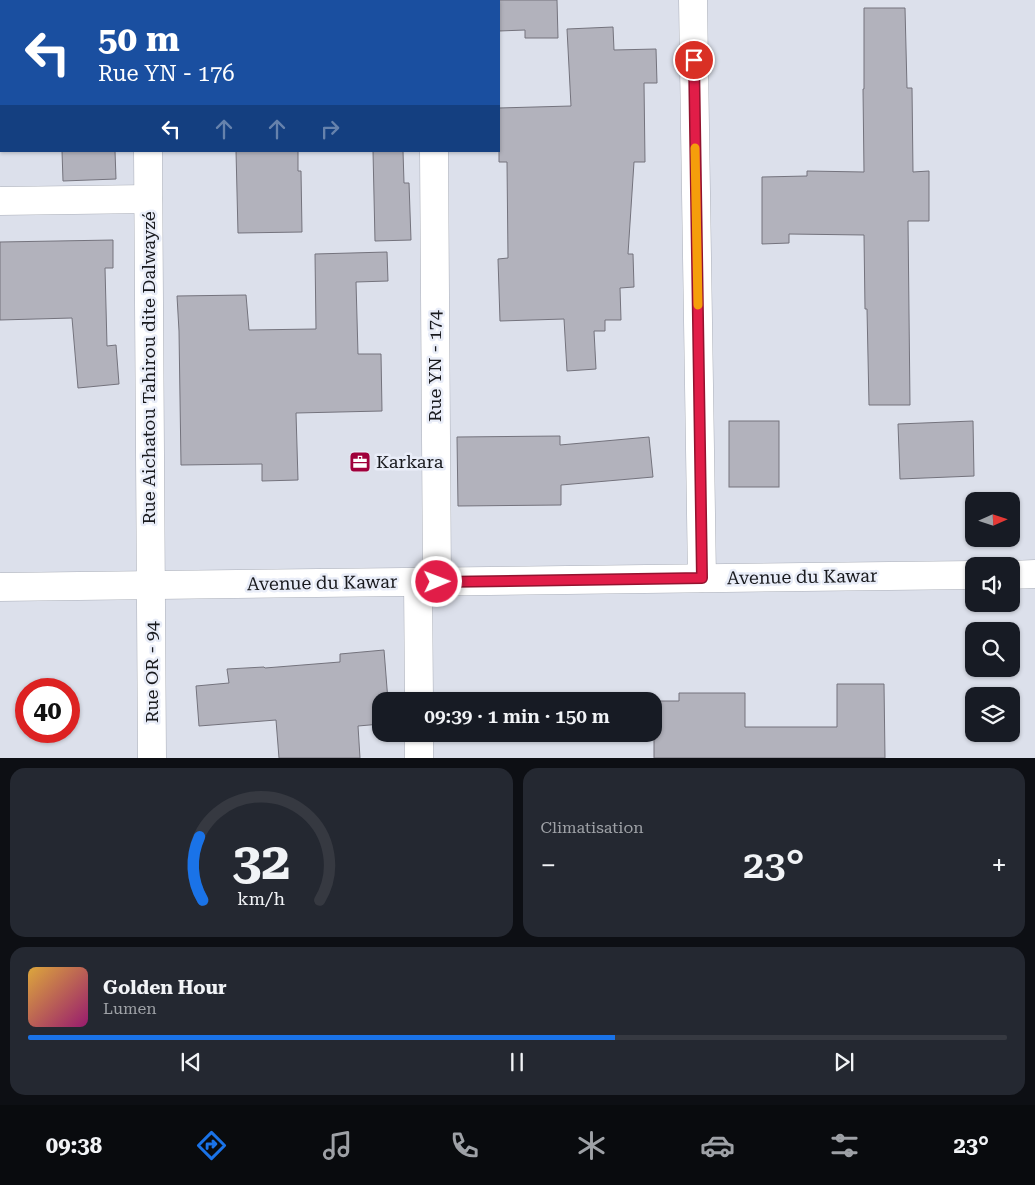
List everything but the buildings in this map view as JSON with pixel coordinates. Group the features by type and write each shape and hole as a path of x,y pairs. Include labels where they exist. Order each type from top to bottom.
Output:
{"street":[{"path":"693,0 702,578"},
{"name":"Rue Aichatou Tahirou dite Dalwayzé","path":"148,152 151,586"},
{"name":"Rue YN - 174","path":"419,692 427,582 434,152"},
{"path":"0,201 148,199"},
{"path":"1020,575 1035,574"},
{"name":"Avenue du Kawar","path":"0,587 965,575"},
{"name":"Rue OR - 94","path":"151,586 152,758"},
{"path":"419,742 419,758"}],"slow traffic":[{"path":"695,148 698,305"}],"place":[{"name":"Karkara","path":"360,462"}],"route":[{"path":"437,582 702,578 694,60"}]}
